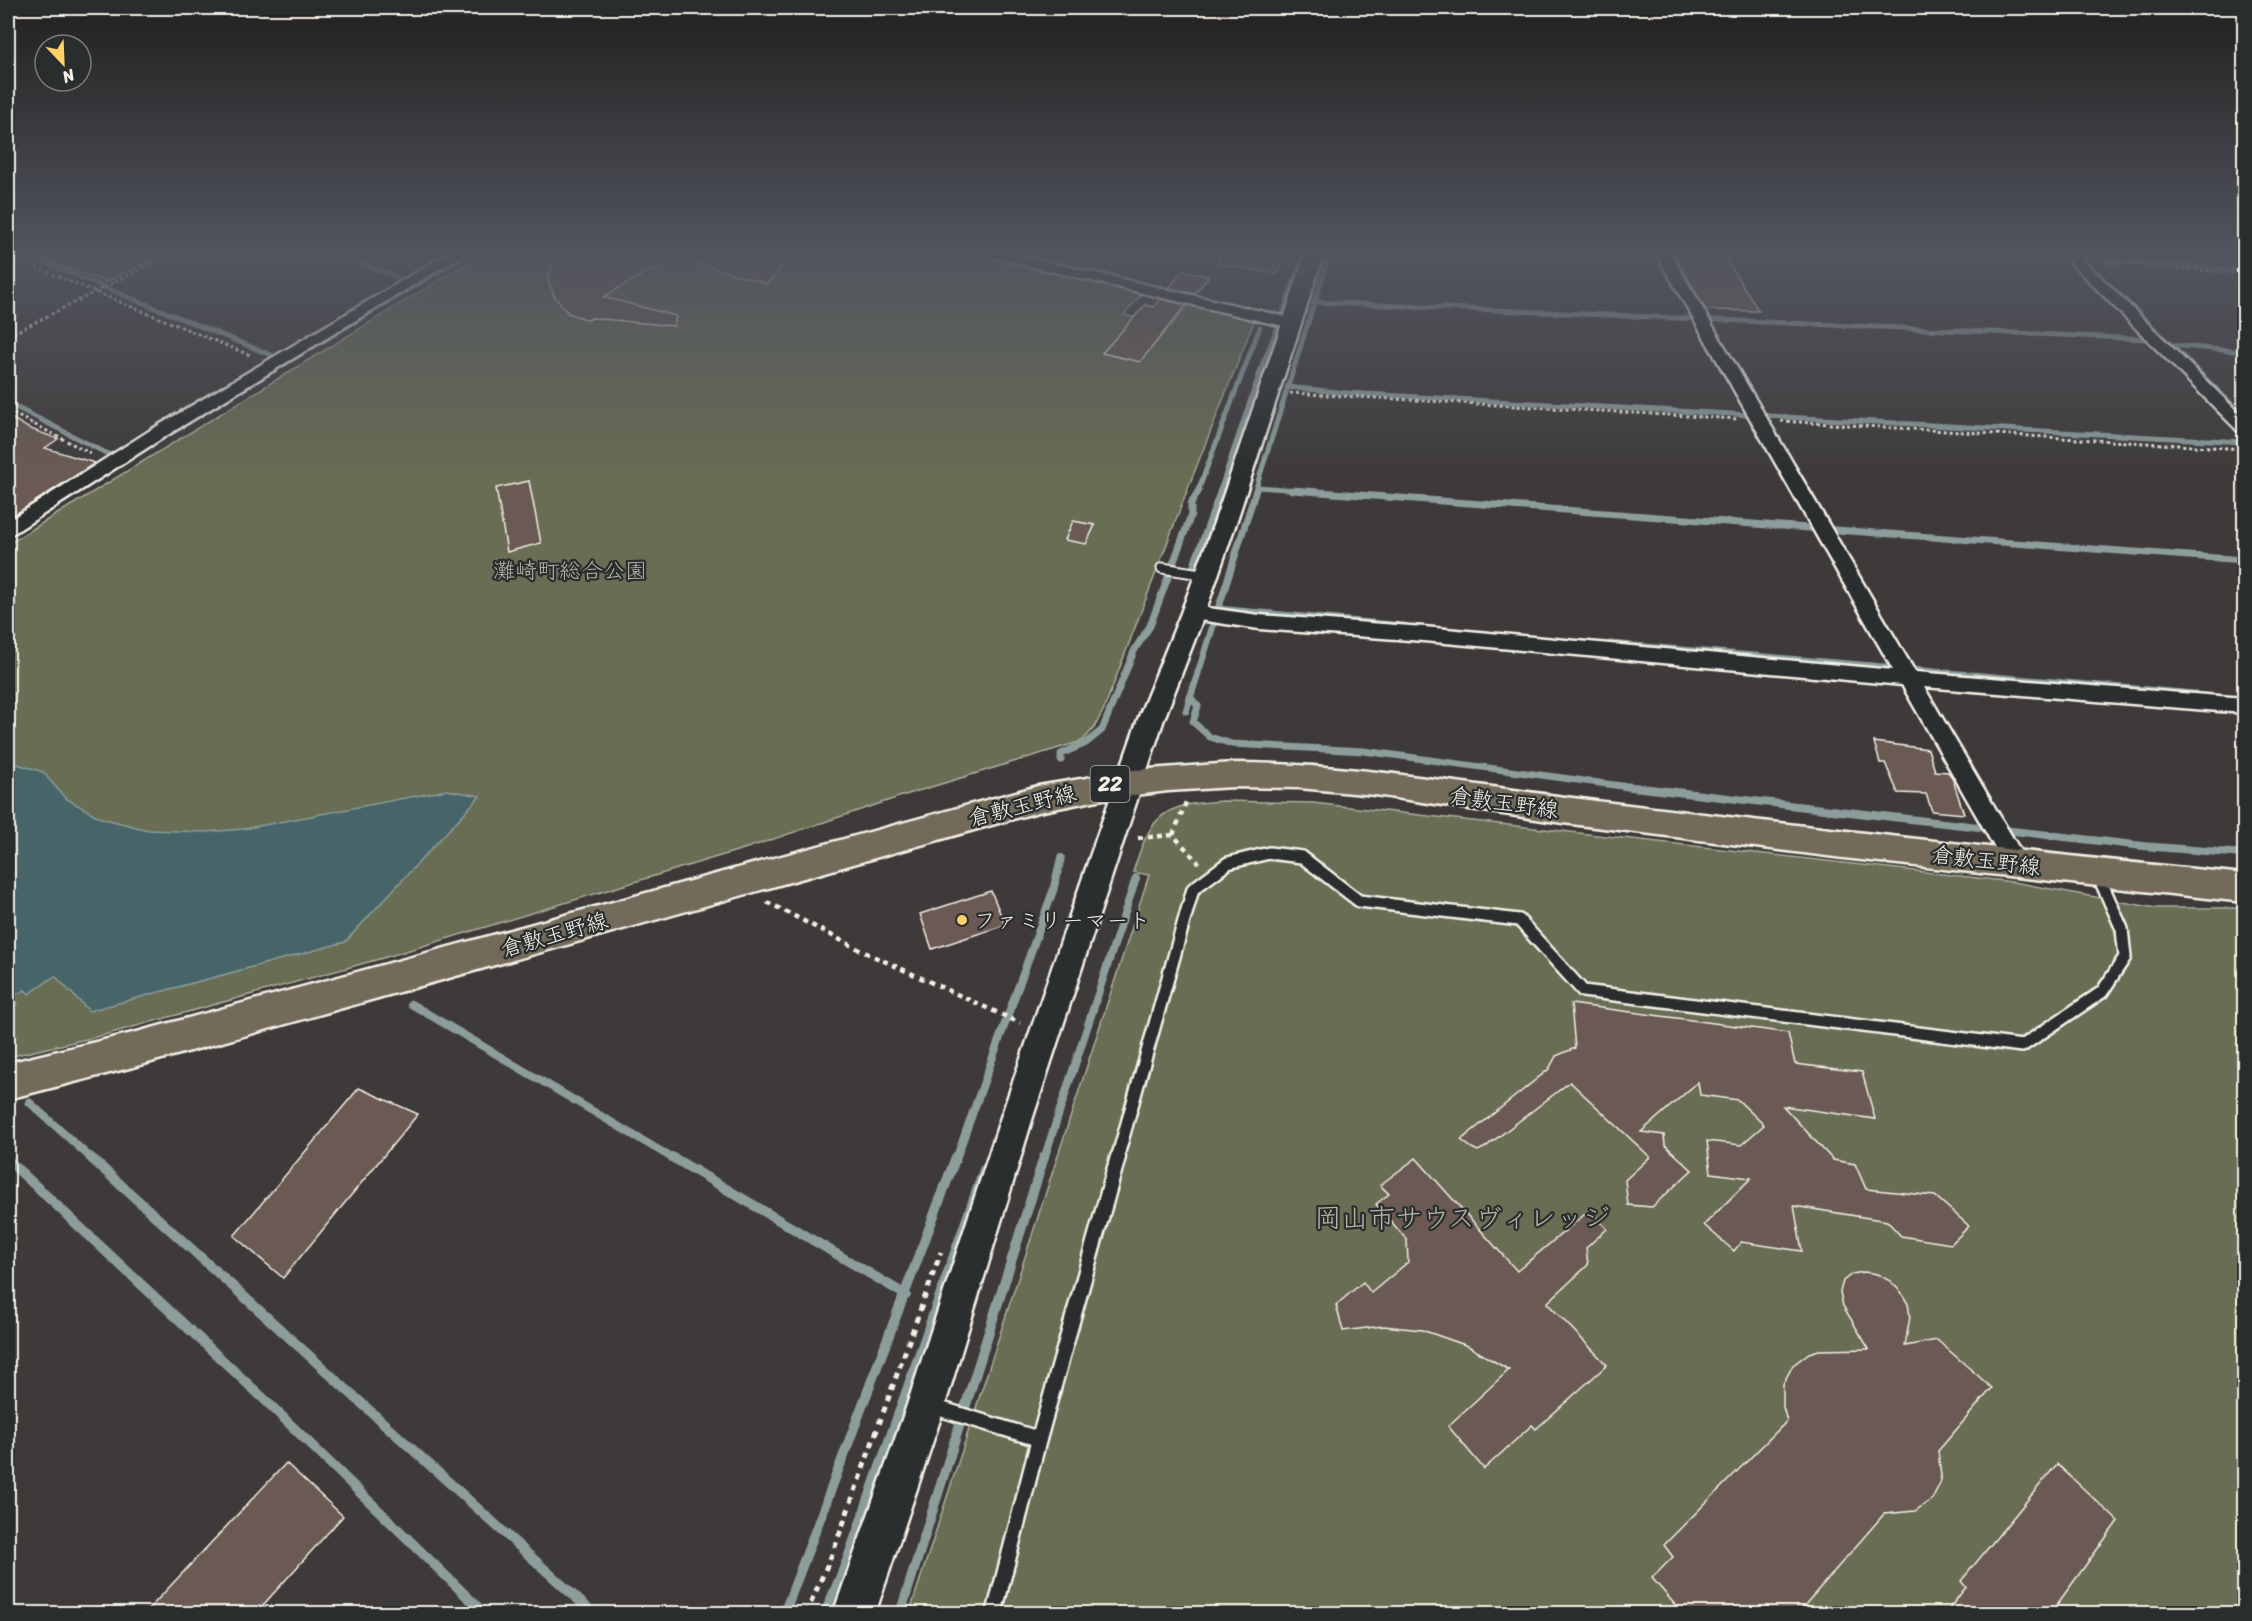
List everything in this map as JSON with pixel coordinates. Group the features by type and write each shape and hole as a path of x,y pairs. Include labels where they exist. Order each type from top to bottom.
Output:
{"main road":[{"name":"倉敷玉野線","path":"8,1081 137,1048 1038,799 1130,781 1239,776 1350,780 1555,809 2003,842 2098,874 2244,888"}],"street":[{"path":"8,529 111,463 332,329"},
{"path":"1207,616 1193,573 1289,329"},
{"path":"1706,329 2003,842"},
{"path":"2145,329 2244,427"},
{"path":"1207,616 2244,706"},
{"path":"854,1614 938,1408 1016,1120 1171,663 1207,616"}],"lane":[{"path":"1162,568 1193,573"},
{"path":"994,1614 1040,1439 1193,889 1228,864 1269,853 1302,857 1359,901 1520,920 1583,991 2022,1046 2102,992 2125,957 2122,929 2098,874"},
{"path":"938,1408 1040,1439"}],"path":[{"path":"8,336 23,329"},
{"path":"186,329 273,364"},
{"path":"8,411 111,463"},
{"path":"1173,836 1188,799"},
{"path":"1137,838 1173,836 1211,876"},
{"path":"756,878 764,900 782,910 870,956 1015,1021"},
{"path":"806,1614 833,1552 945,1241"}],"green space":[{"name":"灘崎町総合公園","path":"360,329 1251,329 1104,709 1094,728 1082,741 905,795 750,847 383,958 104,1035 8,1057 8,544"},
{"name":"岡山市サウスヴィレッジ","path":"1224,801 1313,803 2013,882 2156,908 2244,908 2244,1613 909,1614 1149,875 1133,872 1140,852 1153,825 1173,809 1186,805"}],"water":[{"path":"8,761 43,772 65,798 101,818 148,830 205,832 243,829 447,790 480,796 345,942 89,1011 55,976 29,994 25,990 12,997 18,1003 9,1009"}],"building":[{"path":"1124,329 1167,329 1140,362 1102,353"},
{"path":"8,416 28,428 58,439 45,448 95,463 8,519"},
{"path":"529,481 541,543 507,552 496,488"},
{"path":"1073,521 1095,525 1086,544 1065,540"},
{"path":"1874,742 1928,749 1935,771 1948,772 1952,777 1964,814 1932,811 1926,794 1898,793 1885,763 1880,763"},
{"name":"ファミリーマート","path":"991,891 1005,925 932,949 920,914"},
{"path":"1571,1004 1788,1033 1795,1064 1862,1072 1875,1119 1783,1106 1833,1160 1855,1164 1866,1189 1935,1196 1969,1226 1951,1244 1901,1236 1887,1221 1794,1206 1802,1251 1741,1242 1734,1251 1704,1225 1751,1178 1711,1173 1707,1141 1741,1145 1764,1125 1738,1100 1700,1095 1698,1082 1641,1132 1664,1135 1665,1145 1692,1170 1652,1207 1628,1205 1625,1180 1650,1157 1570,1082 1484,1148 1478,1151 1461,1140 1549,1069 1556,1056 1575,1048"},
{"path":"359,1088 418,1114 283,1278 234,1236"},
{"path":"1416,1158 1517,1271 1590,1210 1607,1229 1586,1248 1588,1265 1547,1303 1607,1365 1536,1429 1532,1425 1484,1469 1448,1426 1509,1370 1468,1346 1422,1330 1383,1326 1343,1331 1336,1305 1363,1282 1371,1293 1408,1262 1407,1240 1376,1204 1389,1194 1380,1185"},
{"path":"1864,1272 1877,1274 1890,1281 1901,1292 1908,1304 1910,1316 1905,1346 1937,1340 1992,1388 1938,1451 1941,1476 1932,1499 1915,1511 1884,1514 1797,1614 1683,1614 1652,1578 1673,1557 1664,1545 1787,1421 1783,1407 1783,1384 1793,1365 1809,1353 1819,1350 1869,1349 1843,1306 1840,1292 1843,1281 1852,1274"},
{"path":"286,1463 343,1516 255,1614 144,1614"},
{"path":"2057,1464 2118,1521 2050,1614 1945,1614 1966,1587 1961,1581"}],"waterway":[{"path":"206,329 276,357"},
{"path":"218,404 344,329"},
{"path":"1198,491 1259,329"},
{"path":"1220,491 1263,363 1277,329"},
{"path":"1288,387 1306,329"},
{"path":"1913,329 2146,339"},
{"path":"2155,329 2171,345"},
{"path":"2171,345 2244,352"},
{"path":"2171,345 2244,416"},
{"path":"1256,487 1288,387"},
{"path":"1288,387 1347,393 2244,442"},
{"path":"8,403 110,455"},
{"path":"1255,491 1256,487"},
{"path":"1256,487 1313,491"},
{"path":"1061,760 1061,754 1086,743 1102,730 1135,649 1150,626 1191,515 1191,504 1199,490"},
{"path":"1193,568 1221,490"},
{"path":"1218,609 1256,490"},
{"path":"1292,490 2244,560"},
{"path":"1190,697 1218,609"},
{"path":"1218,609 1404,626"},
{"path":"1610,644 1896,668"},
{"path":"1912,670 2195,694"},
{"path":"1186,711 1190,697"},
{"path":"1190,697 1198,706 1193,722 1210,737 1232,744 1364,751 1636,788"},
{"path":"1624,786 2143,846 2244,854"},
{"path":"956,1159 1053,891 1061,858"},
{"path":"1044,1159 1136,878"},
{"path":"411,1004 674,1159"},
{"path":"29,1102 92,1159"},
{"path":"90,1157 594,1614"},
{"path":"672,1157 904,1294"},
{"path":"904,1294 956,1157"},
{"path":"900,1614 1044,1157"},
{"path":"8,1160 263,1398 485,1614"},
{"path":"825,1614 847,1561 984,1170"},
{"path":"784,1614 904,1294"}],"place":[{"name":"ファミリーマート","path":"962,920"}]}
